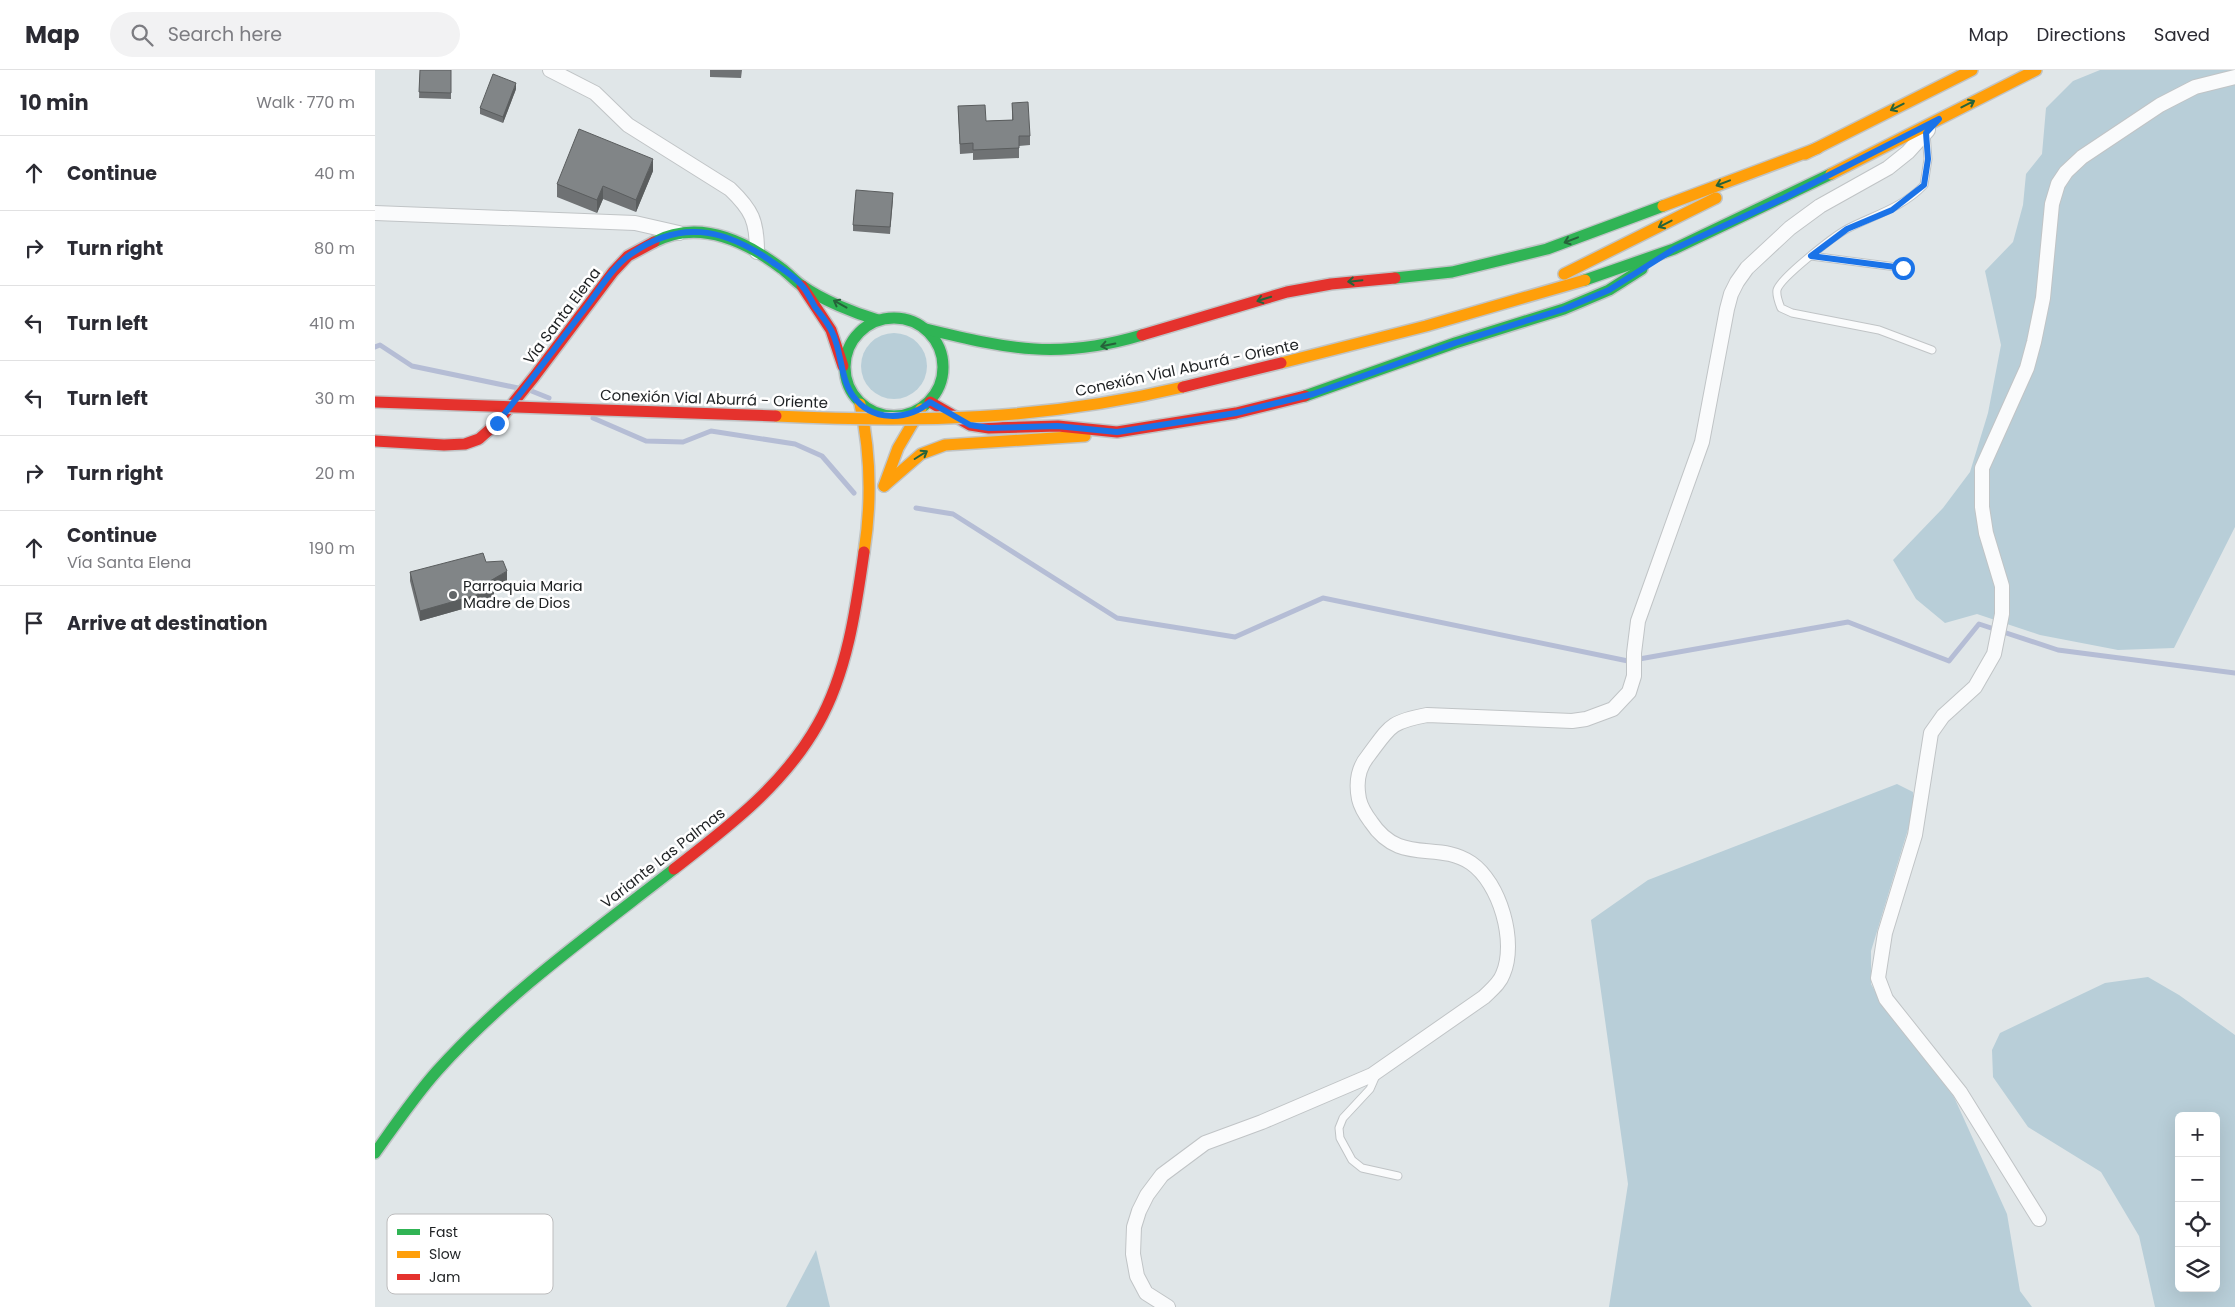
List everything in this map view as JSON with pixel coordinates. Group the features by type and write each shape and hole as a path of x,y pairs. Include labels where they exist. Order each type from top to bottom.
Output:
{"main road":[{"path":"1489,308 1584,265 1972,70"},
{"path":"1489,308 1583,281 1674,249 1784,198 2036,70"},
{"path":"926,329 937,341 943,356 944,373 939,388 926,405 911,414 890,416 869,410 860,404 848,388 844,368 851,342 862,329 878,320 888,318 908,320 926,329 986,344 1026,350 1077,350 1113,344 1287,292 1331,284 1452,272 1530,254 1818,148"},
{"name":"Vía Santa Elena","path":"375,441 444,445 465,444 479,439 497,423 535,377 613,272 628,256 662,238 680,233 714,233 731,237 757,252 802,286 859,314 878,320"},
{"path":"884,486 921,454 945,445 1117,432 1236,413 1313,394 1455,343 1564,309 1609,290 1674,249"},
{"name":"Vía Santa Elena","path":"802,286 831,330 844,368"},
{"name":"Conexión Vial Aburrá - Oriente","path":"375,402 684,412 853,420 953,419 1063,410 1120,401 1281,363 1489,308"},
{"name":"Variante Las Palmas","path":"375,1153 399,1115 468,1037 577,946 744,813 775,785 809,739 834,690 851,629 869,525 871,458 860,404"},
{"path":"926,405 970,425 989,428 1057,426 1117,432"},
{"name":"Variante Las Palmas","path":"869,525 898,448 926,405"}],"street":[{"path":"550,70 595,93 628,125 730,189 744,202 754,217 757,252"},
{"path":"2039,1218 1960,1092 1886,999 1877,978 1885,933 1915,835 1931,733 1943,716 1975,686 1994,654 2003,604 2002,586 1986,533 1982,507 1983,468 2027,368 2035,342 2043,298 2052,204 2057,184 2066,172 2082,157 2160,105 2195,87 2235,77"},
{"path":"1168,1307 1145,1293 1137,1276 1133,1254 1134,1227 1139,1211 1147,1195 1162,1175 1205,1143 1262,1122 1378,1071 1490,991 1503,974 1507,962 1508,943 1505,922 1496,895 1472,864 1457,856 1403,849 1380,836 1361,808 1357,791 1359,774 1364,761 1391,725 1409,718 1427,715 1587,719 1613,709 1629,692 1634,676 1634,653 1642,608 1702,442 1727,309 1734,288 1747,268 1790,228 1820,206 1888,168 1908,152 1939,119"},
{"path":"375,213 635,223 660,227 680,233"}],"lane":[{"path":"1926,133 1928,159 1924,185 1892,210 1847,229 1781,281 1777,295 1781,308 1793,313 1879,330 1932,350"},
{"path":"1811,256 1903,268"},
{"path":"1378,1071 1370,1089 1343,1118 1339,1128 1339,1138 1352,1160 1362,1168 1398,1176"}],"shaded area":[{"path":"2100,70 2235,70 2235,527 2174,648 2118,650 2040,635 1977,614 1945,623 1916,599 1893,560 1943,508 1970,472 1988,413 2001,345 1985,271 2013,242 2023,205 2026,174 2042,154 2046,108 2073,81"},
{"path":"894,333 907,336 917,343 924,353 927,366 924,379 917,389 907,396 894,399 881,396 871,389 864,379 861,366 864,353 871,343 881,336"},
{"path":"1897,784 1913,792 1913,813 1871,951 1871,984 1883,1005 1954,1097 2007,1214 2020,1291 2032,1307 1609,1307 1628,1184 1591,920 1648,880"},
{"path":"2148,977 2179,995 2235,1035 2235,1307 2155,1307 2139,1236 2101,1172 2028,1127 1993,1077 1992,1050 2000,1033 2105,983"},
{"path":"816,1250 830,1307 786,1307"}],"building":[{"path":"420,70 451,70 451,93 419,92"},
{"path":"493,74 516,83 503,117 480,108"},
{"path":"1028,102 1030,136 1019,136 1019,148 973,150 973,143 960,144 958,106 985,105 986,121 1013,120 1012,103"},
{"path":"579,129 653,159 636,200 603,186 597,200 557,184"},
{"path":"856,190 893,193 890,227 853,225"},
{"name":"Parroquia Maria Madre de Dios","path":"483,553 486,562 503,561 507,571 490,581 494,590 420,611 410,572"}],"waterway":[{"path":"375,347 380,345 412,366 518,388"},
{"path":"529,390 549,398"},
{"path":"593,418 646,441 683,442 711,431 795,444 822,456 854,493"},
{"path":"916,508 953,514 1117,618 1235,637 1323,598 1628,661 1848,622 1949,661 1979,624 2058,650 2235,673"}],"traffic: fast":[{"path":"1585,280 1674,249 1831,174"},
{"path":"1395,278 1452,272 1547,249 1663,206"},
{"path":"654,242 671,235 687,232 704,233 736,241 767,258 801,285 819,296 849,310 878,320"},
{"path":"1305,396 1455,343 1564,309 1609,290 1642,269"},
{"path":"884,318 904,318 913,321 929,332 940,348 943,357 943,367 943,377 940,386 929,402 913,413 904,416 884,416 867,408 853,394 845,377 845,357 853,340 867,326 884,318"},
{"path":"926,329 983,342 1034,349 1085,347 1112,343 1142,335"},
{"path":"375,1153 437,1071 492,1016 551,965 674,869"}],"traffic: slow":[{"path":"1805,154 1972,70"},
{"path":"1831,174 2036,70"},
{"path":"1663,206 1818,148"},
{"path":"1564,274 1716,198"},
{"path":"1281,363 1426,326 1585,280"},
{"path":"776,416 931,419 1030,413 1131,398 1183,387"},
{"path":"860,404 864,423 869,478 867,533 864,552"},
{"path":"884,486 898,448 921,409"},
{"path":"884,486 921,454 945,445 1085,436"}],"traffic: jam":[{"path":"375,441 444,445 465,444 479,439 497,423 534,377 613,272 628,256 654,242"},
{"path":"1142,335 1287,292 1331,284 1395,278"},
{"path":"802,286 831,330 843,366"},
{"path":"1183,387 1281,363"},
{"path":"930,402 970,425 989,428 1058,426 1117,432 1236,413 1305,396"},
{"path":"375,402 776,416"},
{"path":"674,869 734,821 772,786 804,746 818,724 836,684 849,640 864,552"}],"place":[{"name":"Parroquia Maria Madre de Dios","path":"453,595"}],"route":[{"path":"497,423 535,377 613,272 628,256 641,247 680,233 714,233 731,237 780,267 802,286 831,330 838,347 848,388 860,404 869,410 879,414 901,416 911,414 930,402 970,425 989,428 1057,426 1117,432 1236,413 1313,394 1455,343 1505,329 1564,309 1609,290 1674,249 1784,198 1939,119 1926,133 1928,159 1924,185 1892,210 1847,229 1811,256 1903,268"}]}
